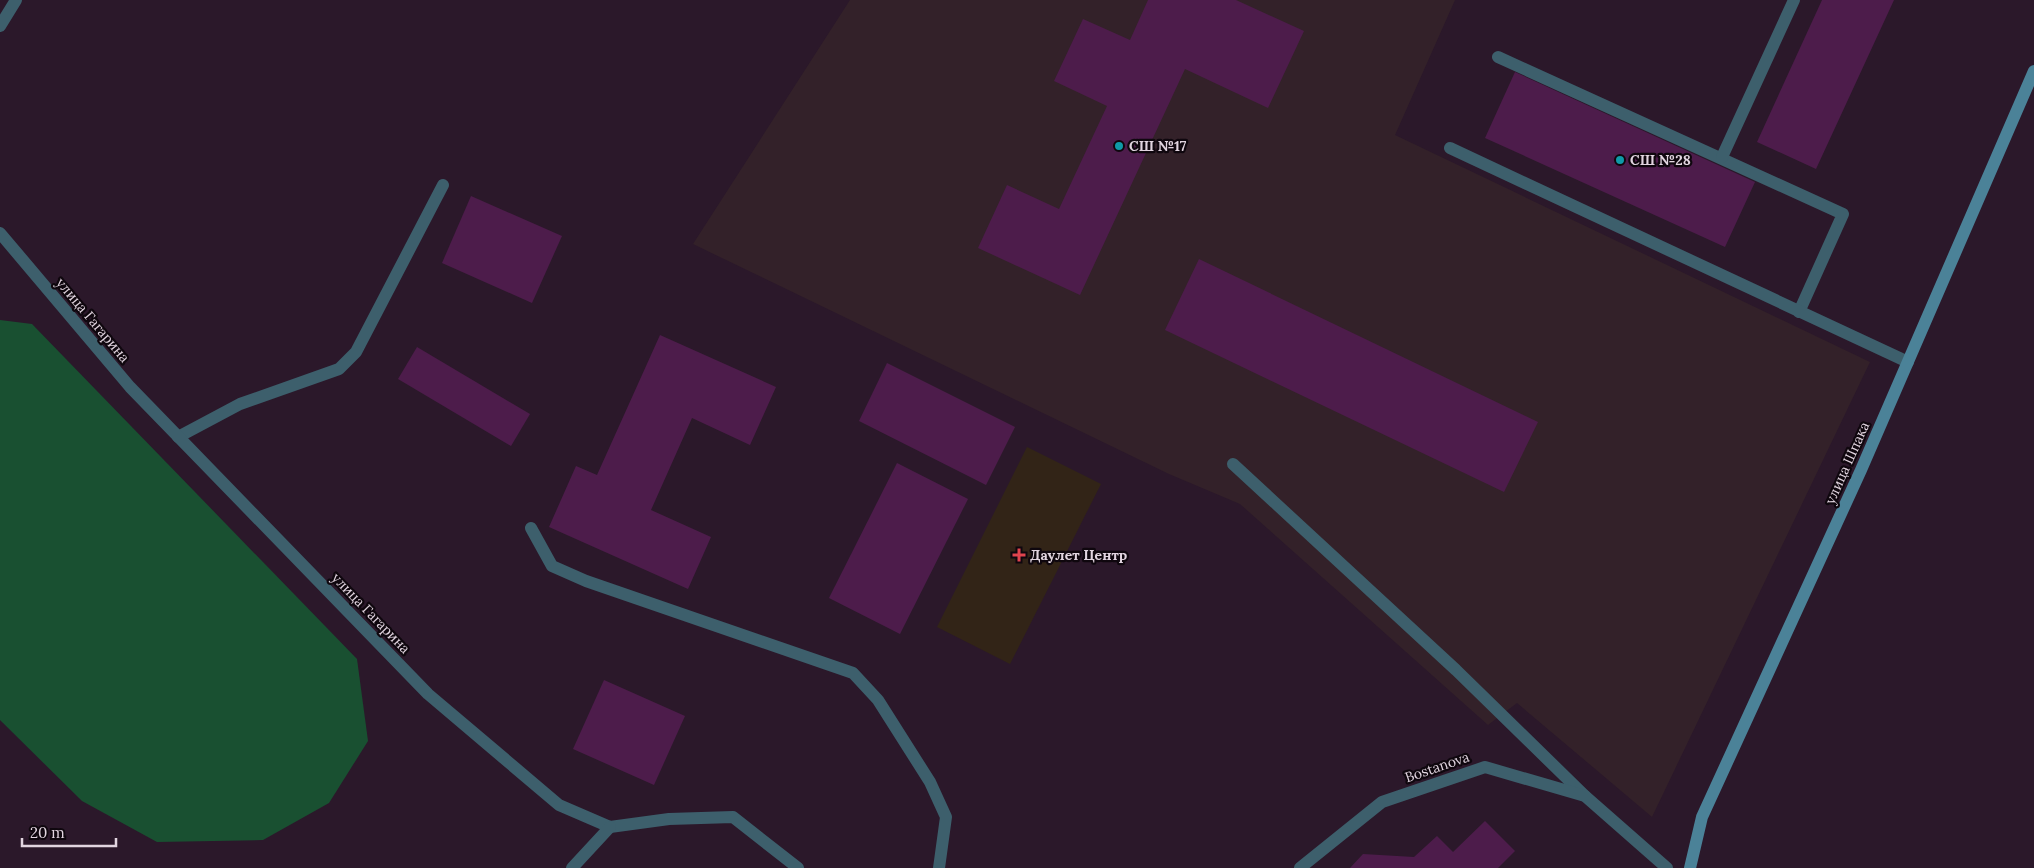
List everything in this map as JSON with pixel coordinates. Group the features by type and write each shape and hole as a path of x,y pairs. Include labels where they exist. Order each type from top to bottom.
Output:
{"street":[{"path":"0,26 16,0"},
{"path":"1722,157 1794,0"},
{"path":"1498,57 1722,157 1843,214 1800,312"},
{"name":"улица Шпака","path":"1690,868 1702,817 1861,470 2034,71"},
{"path":"1450,148 1908,362"},
{"path":"178,437 240,404 339,369 356,352 442,185"},
{"name":"улица Гагарина","path":"0,233 130,387 428,694 559,805 610,827"},
{"path":"1233,464 1456,670 1584,796"},
{"path":"530,528 552,566 586,581 853,673 878,700 930,782 946,817 938,868"},
{"name":"Bostanova","path":"1300,868 1382,802 1485,767 1584,796 1667,868"},
{"path":"572,868 610,827 669,819 733,817 798,868"}],"shaded area":[{"path":"850,0 1455,0 1395,135 1870,362 1652,817 1517,703 1488,725 1240,504 1169,474 693,244"},
{"name":"Даулет Центр","path":"1027,447 1101,484 1010,664 937,627"}],"green space":[{"path":"0,320 32,324 357,659 368,741 329,803 263,840 157,842 82,801 0,720"}],"building":[{"name":"СШ №17","path":"1148,0 1236,0 1304,31 1268,108 1185,69 1080,295 978,248 1007,185 1059,209 1107,106 1054,81 1083,19 1130,40"},
{"path":"1822,0 1894,0 1816,169 1757,142"},
{"name":"СШ №28","path":"1515,72 1755,182 1725,247 1485,138"},
{"path":"471,196 562,236 532,303 442,263"},
{"path":"1199,259 1538,422 1504,492 1165,330"},
{"path":"660,335 776,387 750,445 692,418 651,510 711,537 688,589 549,527 576,466 597,475"},
{"path":"417,347 530,414 511,446 398,379"},
{"path":"887,363 1015,427 986,485 859,421"},
{"path":"897,463 968,499 900,634 829,598"},
{"path":"604,680 685,716 654,785 573,749"},
{"path":"1485,821 1515,851 1498,868 1350,868 1363,854 1414,857 1437,836 1453,852"}],"place":[{"name":"СШ №17","path":"1119,146"},
{"name":"СШ №28","path":"1620,160"},
{"name":"Даулет Центр","path":"1019,555"}]}
